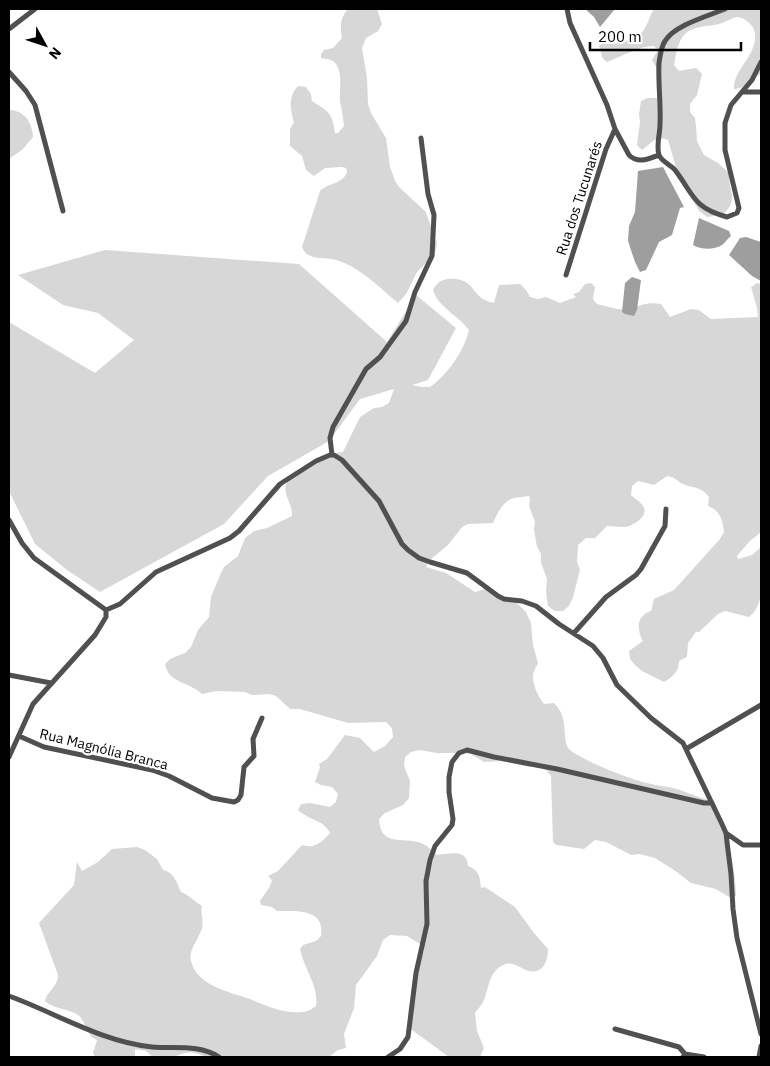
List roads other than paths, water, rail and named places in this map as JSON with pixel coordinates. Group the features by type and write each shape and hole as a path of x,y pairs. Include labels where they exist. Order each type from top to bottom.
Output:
{"street":[{"path":"9,29 35,9"},
{"path":"567,9 570,23 607,105 614,129 632,158 647,160 659,155"},
{"path":"725,9 682,27 666,39 664,43 659,62 659,155 661,159 675,170 703,208 727,217 737,213 739,208 725,150 724,132 728,112 731,105 744,92 761,62"},
{"path":"9,72 35,104 62,211"},
{"path":"744,92 761,92"},
{"name":"Rua dos Tucunarés","path":"566,275 614,129"},
{"path":"332,455 330,438 333,427 366,369 380,357 406,321 415,292 432,256 434,215 428,194 421,138"},
{"path":"106,610 120,604 156,572 208,549 239,531 280,484 316,461 332,455 342,460 379,501 402,544 408,550 419,558 467,573 504,599 522,601 536,606 597,650 614,681 629,698 683,743 726,833 737,938 761,1034"},
{"path":"574,633 606,598 641,569 665,526 666,509"},
{"path":"9,520 22,543 34,558 106,610"},
{"path":"9,757 33,704 95,635 106,617 106,610"},
{"path":"9,675 51,683"},
{"path":"686,748 761,705"},
{"name":"Rua Magnólia Branca","path":"19,736 44,747 152,770 169,776 212,798 234,802 241,795 244,767 254,756 253,739 262,718"},
{"path":"388,1057 400,1049 408,1037 416,973 427,924 426,881 435,846 452,824 449,776 452,762 459,753 467,750 704,803 712,803"},
{"path":"726,833 743,846 761,845"},
{"path":"9,996 131,1044 205,1050 219,1057"},
{"path":"615,1029 679,1047 684,1056 704,1057"},
{"path":"759,1057 761,1046"}]}
